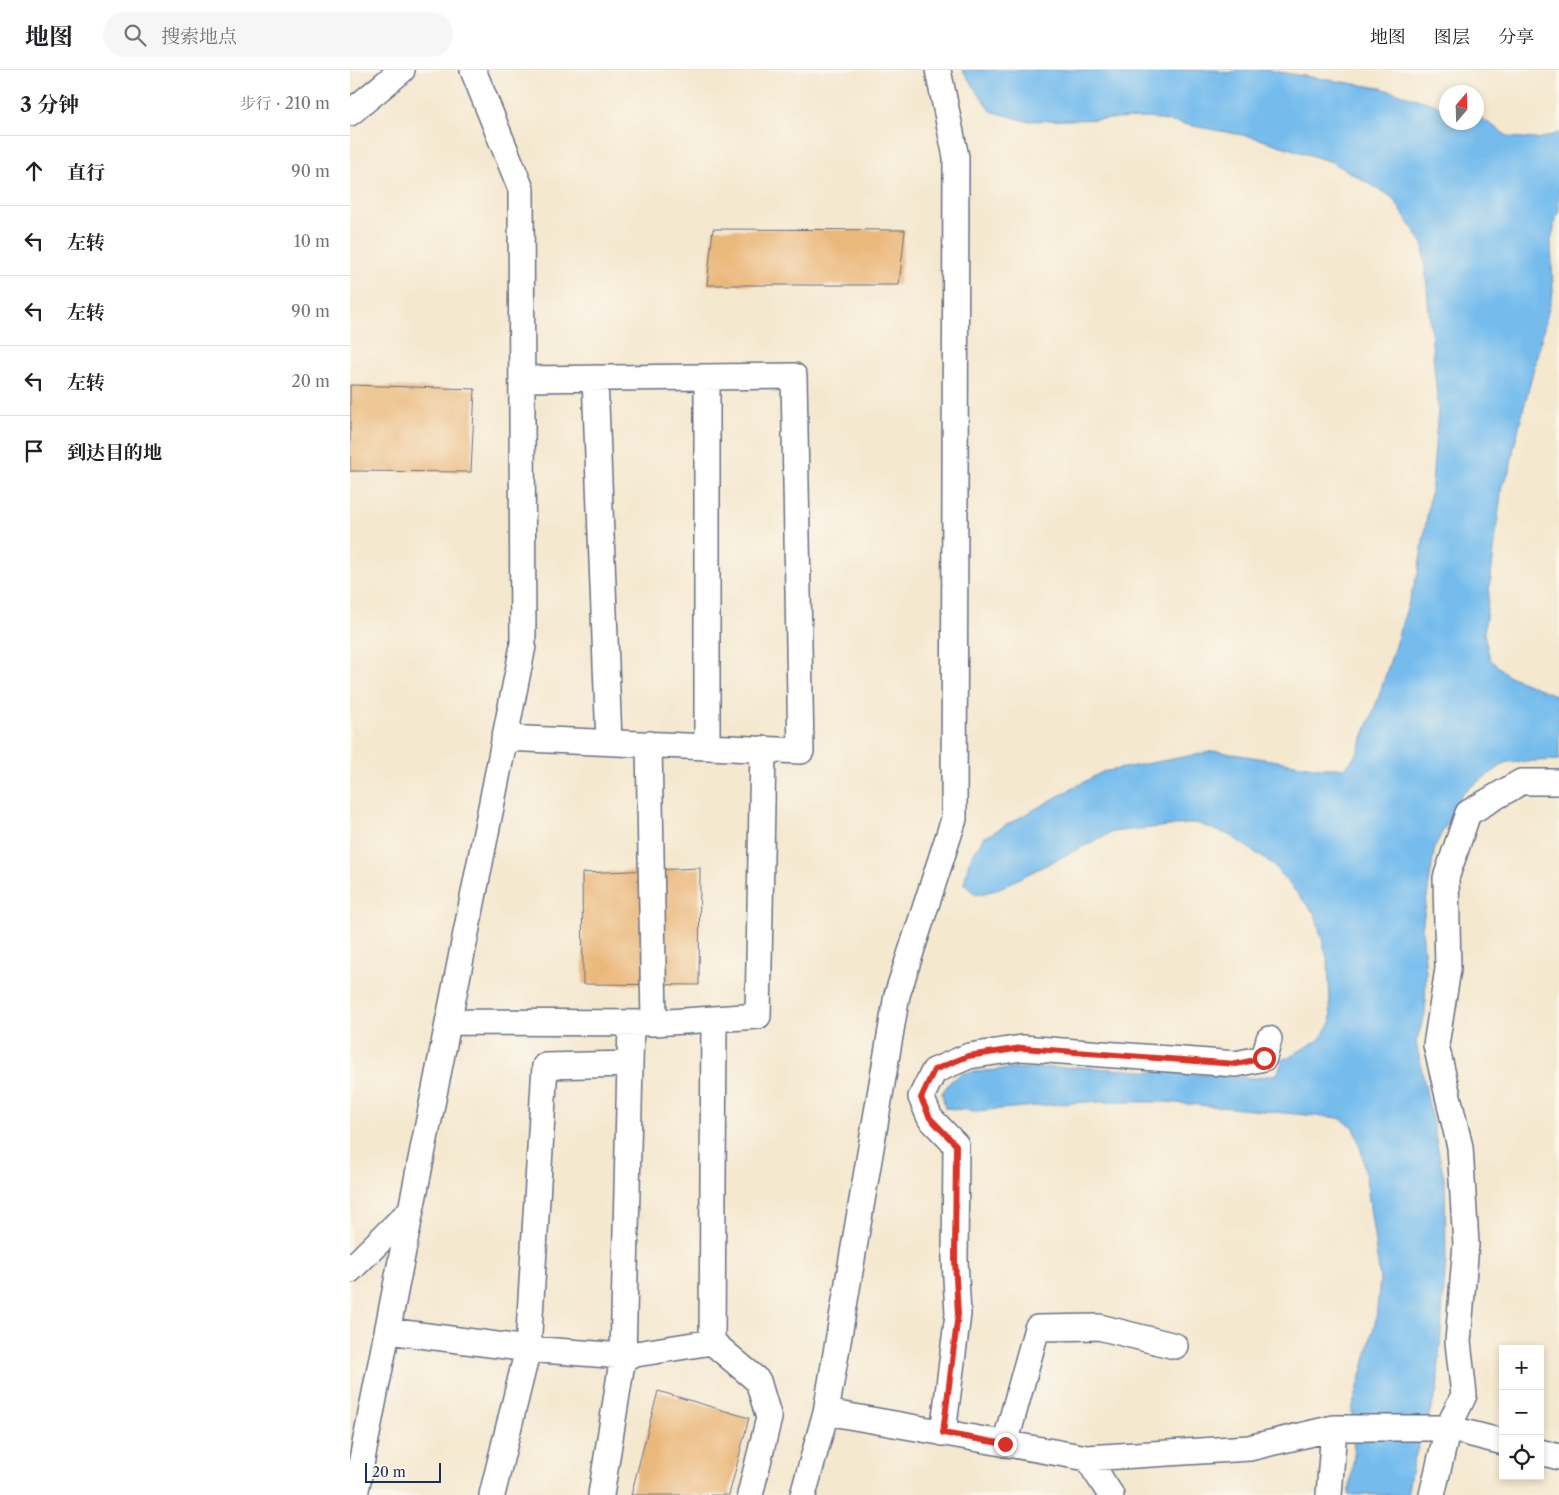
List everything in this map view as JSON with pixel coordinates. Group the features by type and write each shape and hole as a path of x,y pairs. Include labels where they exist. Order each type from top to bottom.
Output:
{"street":[{"path":"350,113 402,70"},
{"path":"355,1495 522,646 521,189 472,70"},
{"path":"803,1495 826,1412 896,995 954,819 956,157 938,70"},
{"path":"504,738 801,751 794,376 522,379"},
{"path":"707,377 707,747"},
{"path":"595,378 610,742"},
{"path":"601,1495 623,1356 630,1064 642,1023 649,744"},
{"path":"448,1022 642,1023 758,1016 763,749"},
{"path":"1432,1495 1448,1428 1464,1395 1458,1342 1466,1244 1460,1147 1436,1045 1448,969 1446,878 1468,813 1521,782 1559,782"},
{"path":"712,1342 714,1019"},
{"path":"943,1433 958,1314 955,1260 956,1145 930,1118 921,1098 934,1070 968,1056 1022,1048 1236,1064 1264,1058 1269,1039"},
{"path":"492,1495 528,1349 545,1066 630,1064"},
{"path":"350,1270 412,1210"},
{"path":"1005,1444 1037,1328 1099,1327 1175,1346"},
{"path":"388,1331 528,1349 623,1356 712,1342 758,1380 769,1418 750,1495"},
{"path":"826,1412 1086,1458 1249,1448 1334,1428 1448,1428 1499,1441"},
{"path":"1329,1495 1334,1428"},
{"path":"1544,1453 1559,1457"},
{"path":"1086,1458 1111,1495"}],"water":[{"path":"962,70 1216,70 1228,73 1238,70 1266,70 1381,88 1439,106 1439,130 1484,130 1484,120 1509,137 1539,139 1559,133 1559,214 1556,218 1551,241 1553,292 1514,447 1510,470 1502,485 1484,634 1490,659 1507,675 1559,697 1559,760 1507,762 1463,792 1435,846 1422,928 1426,973 1425,1014 1416,1042 1445,1183 1446,1259 1437,1391 1413,1463 1407,1495 1349,1495 1354,1454 1352,1410 1376,1319 1380,1279 1363,1157 1354,1127 1339,1118 1166,1102 1084,1102 976,1111 945,1108 942,1093 951,1081 963,1073 1009,1069 1079,1067 1255,1078 1277,1074 1283,1060 1319,1040 1331,1023 1328,961 1315,914 1271,863 1229,835 1196,823 1112,832 996,890 976,895 964,884 969,861 983,838 1102,772 1215,751 1320,768 1345,768 1356,756 1378,699 1418,573 1432,484 1438,409 1423,244 1392,197 1332,162 1253,137 1150,118 1026,121 991,111"}],"building":[{"path":"713,229 905,230 899,285 707,285"},
{"path":"350,385 475,389 471,472 350,471"},
{"path":"700,868 699,985 583,984 582,873"},
{"path":"658,1391 749,1418 729,1495 631,1495"}],"route":[{"path":"1005,1444 943,1433 958,1314 955,1260 956,1145 930,1118 921,1098 934,1070 968,1056 1022,1048 1236,1064 1264,1058"}]}
